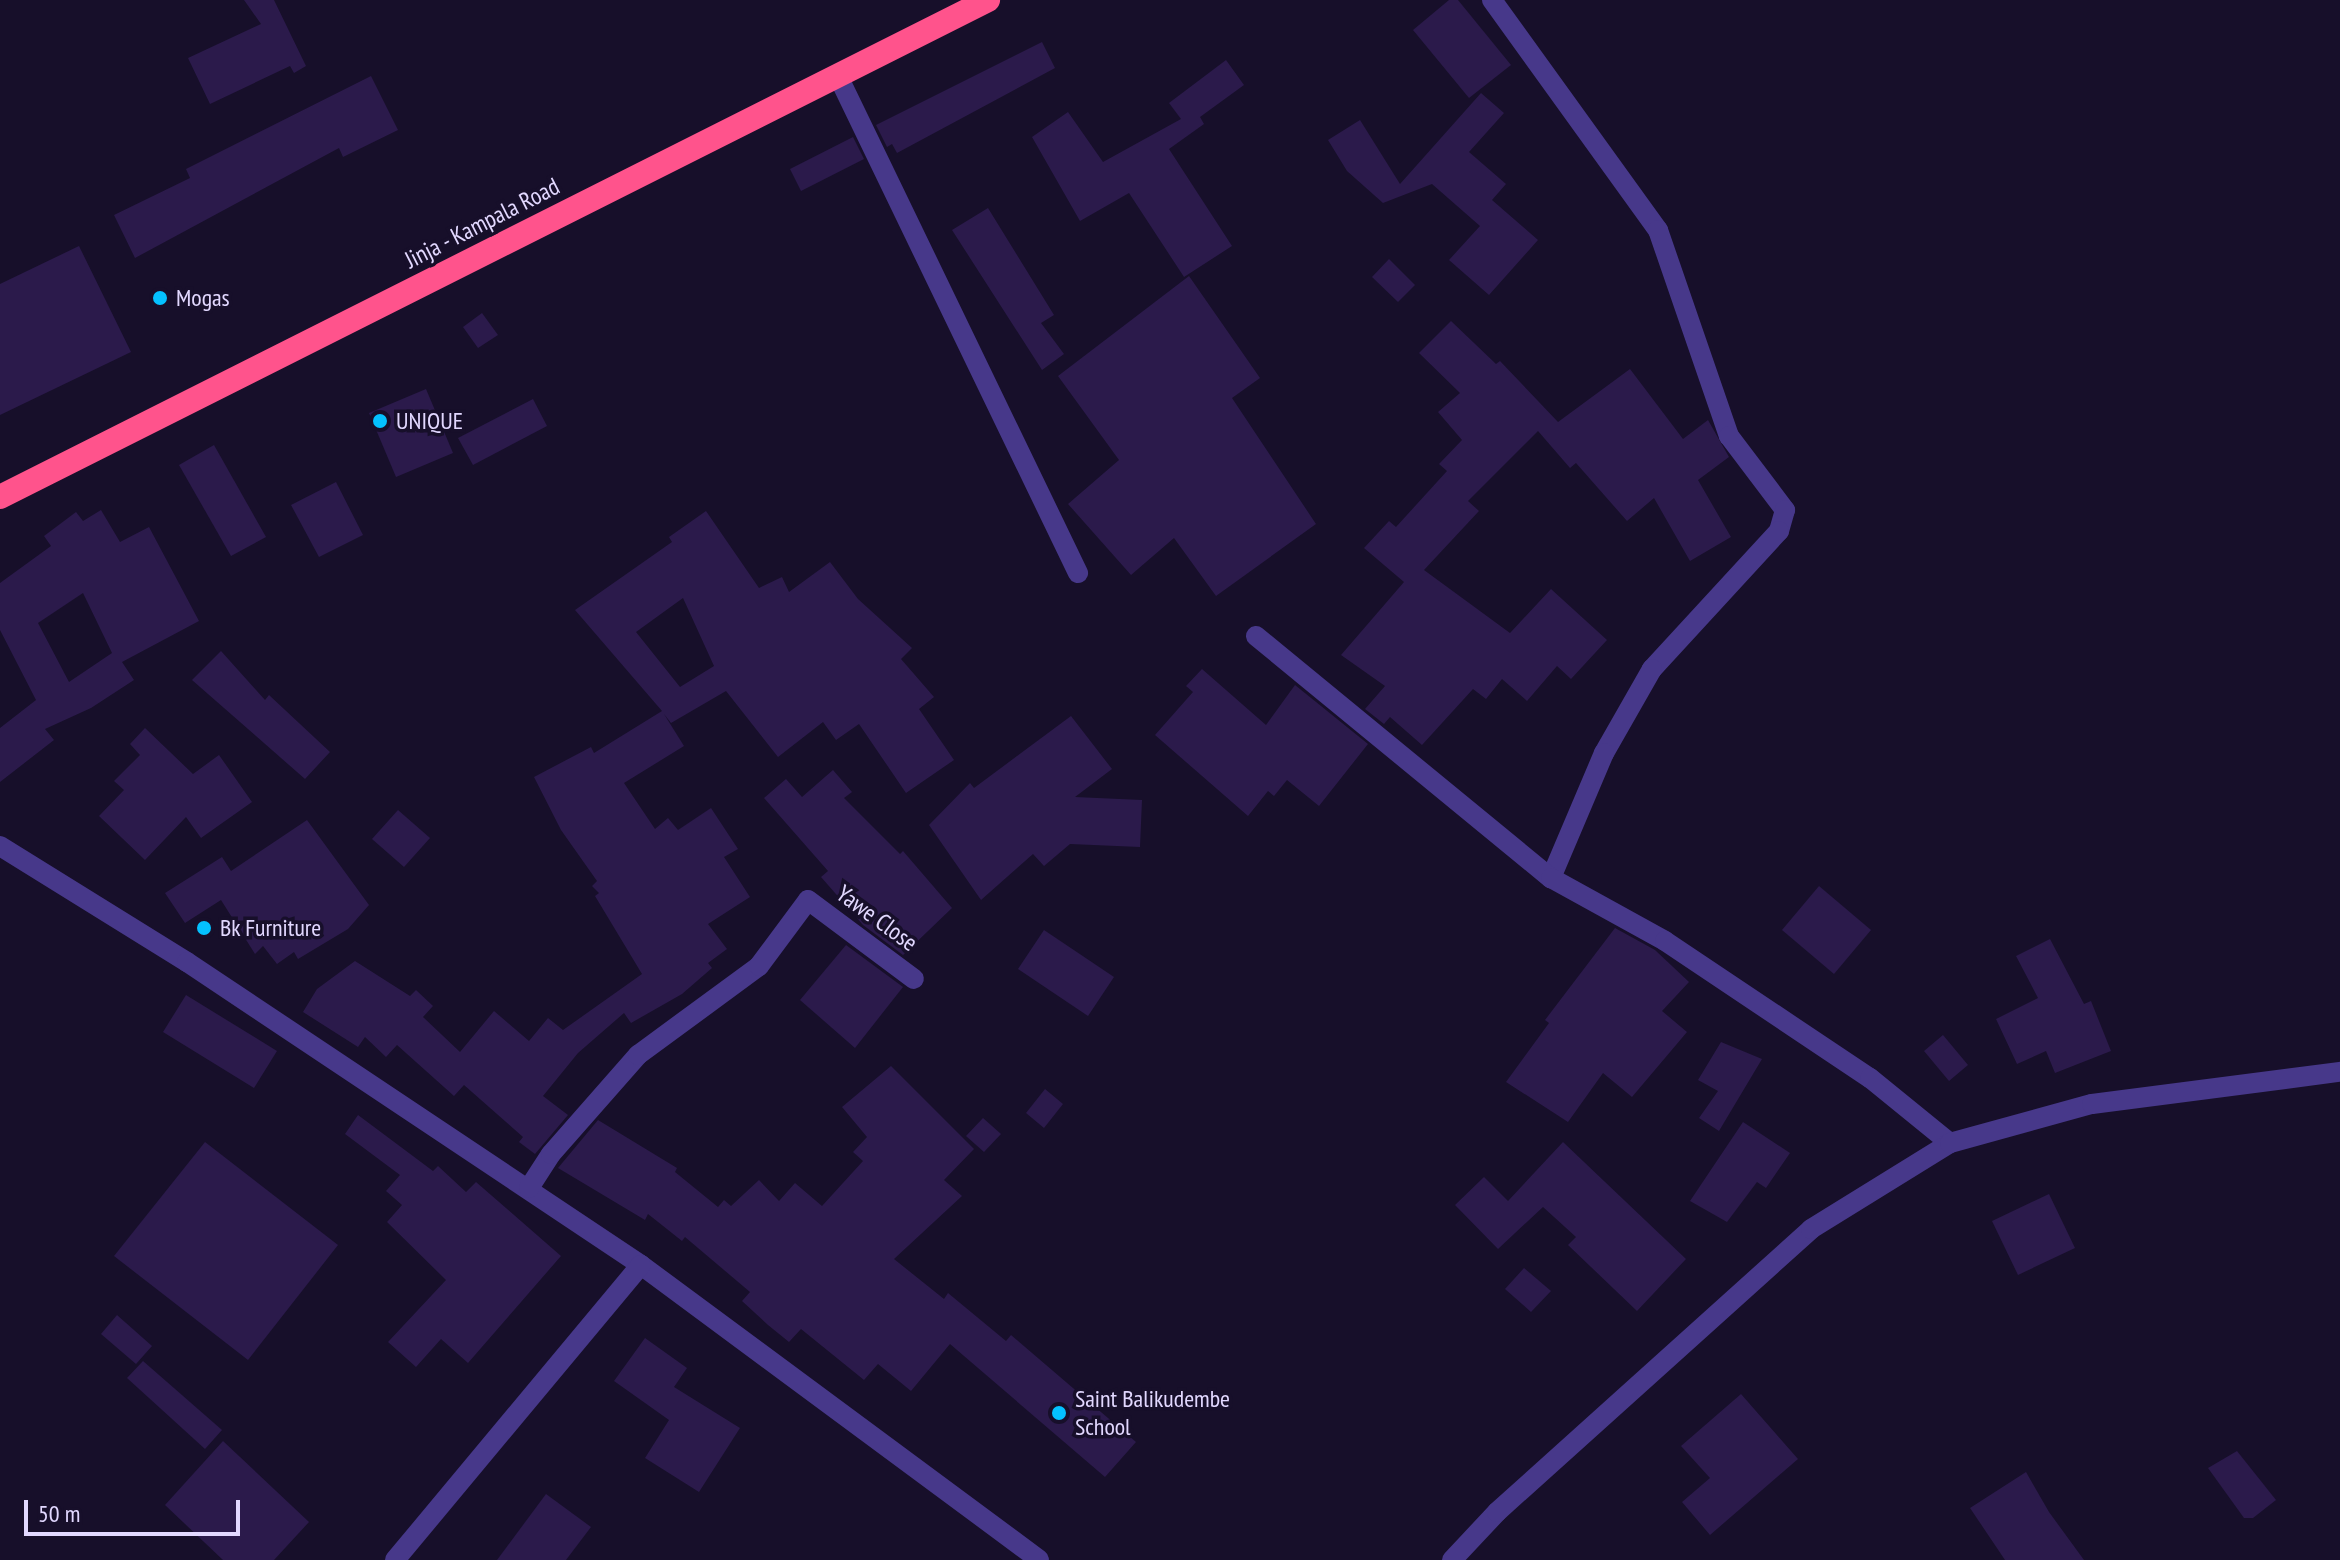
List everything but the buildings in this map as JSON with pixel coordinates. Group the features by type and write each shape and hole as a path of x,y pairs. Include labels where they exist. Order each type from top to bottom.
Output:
{"highway":[{"name":"Jinja - Kampala Road","path":"0,497 988,0"}],"street":[{"path":"1492,0 1658,230 1729,436 1785,510 1779,531 1652,669 1604,753 1551,878"},
{"path":"838,76 1078,573"},
{"path":"1256,636 1551,878 1665,941 1870,1078 1950,1143"},
{"path":"0,846 187,962 529,1188 641,1265 1039,1560"},
{"name":"Yawe Close","path":"529,1188 551,1154 621,1073 759,966 808,900 914,979"},
{"path":"1452,1560 1497,1512 1811,1229 1950,1143 2092,1104 2338,1077"},
{"path":"395,1560 641,1265"}],"place":[{"name":"Mogas","path":"160,298"},
{"name":"UNIQUE","path":"380,421"},
{"name":"Bk Furniture","path":"204,928"},
{"name":"Saint Balikudembe School","path":"1059,1413"}]}
